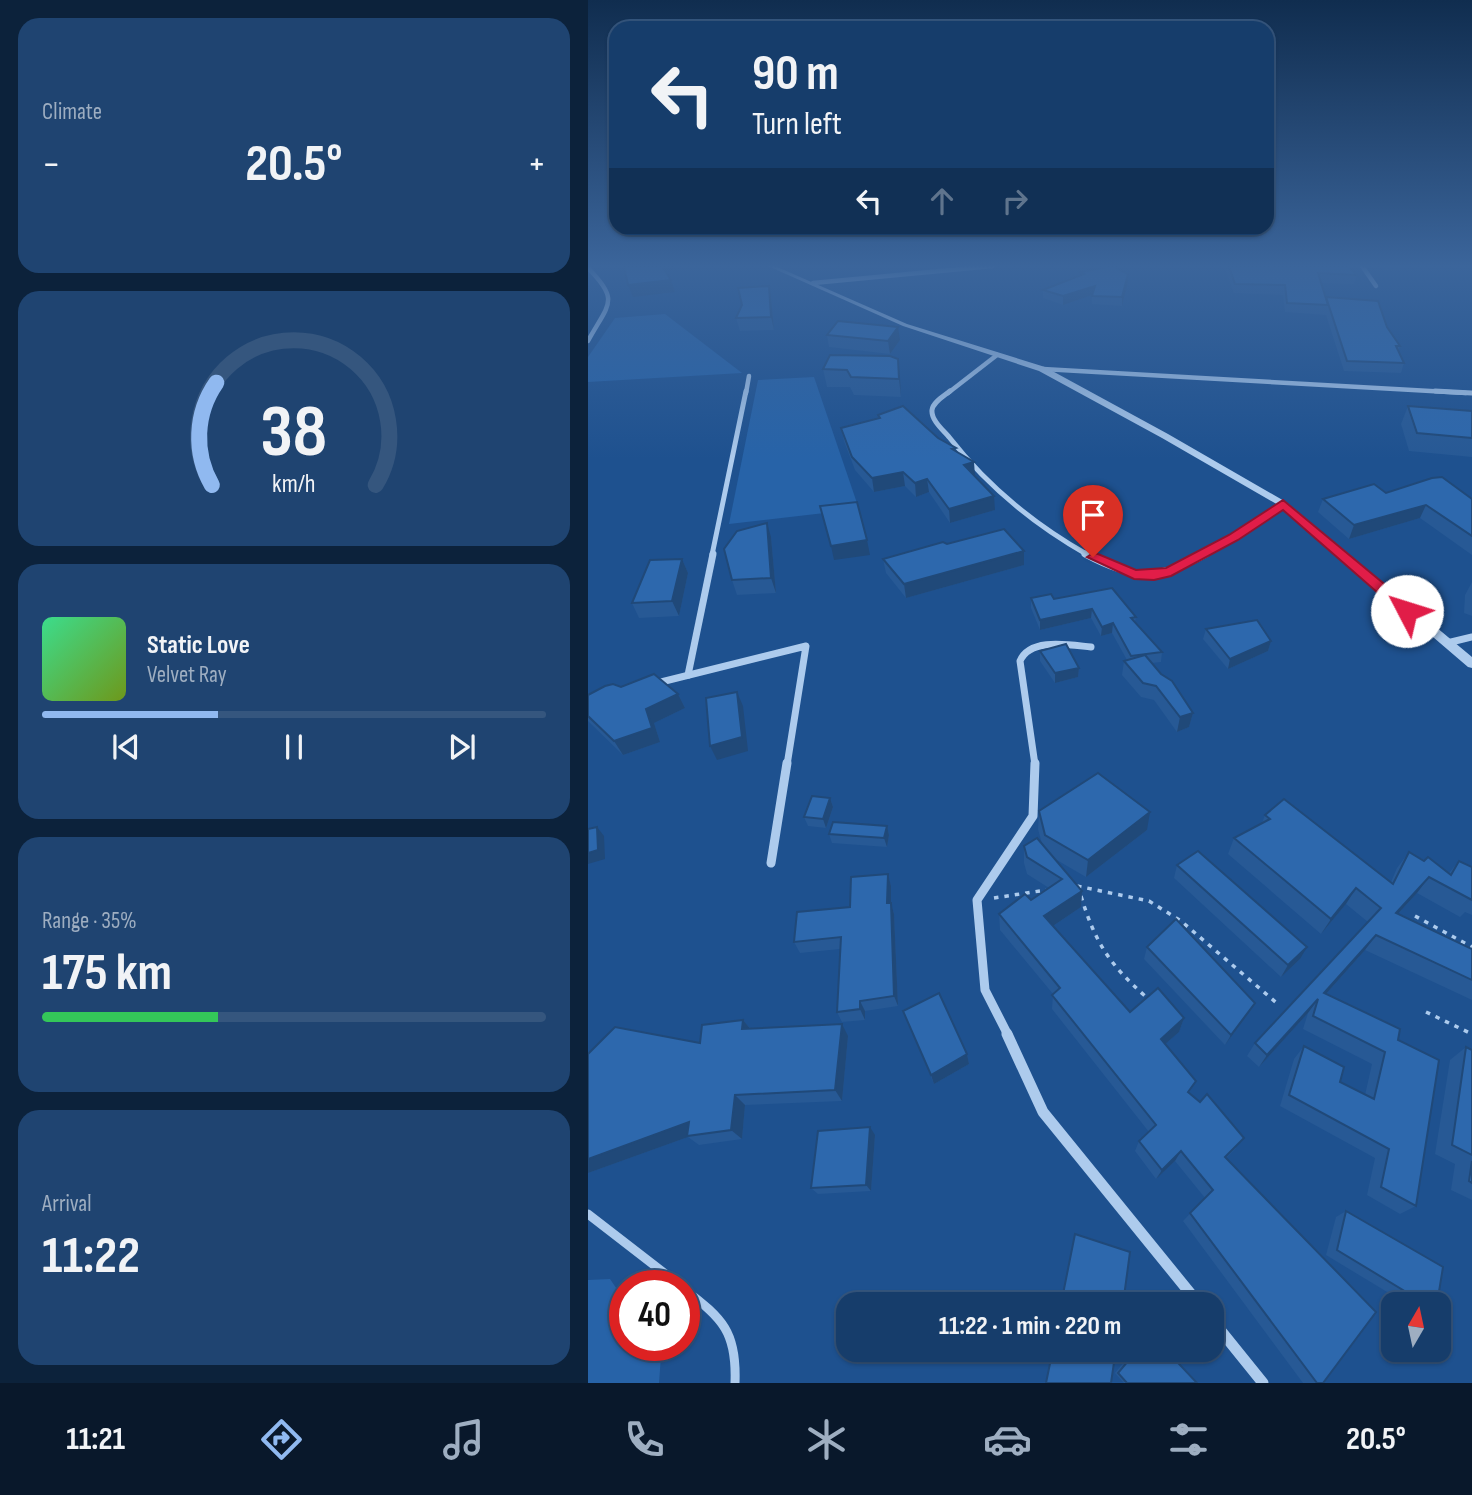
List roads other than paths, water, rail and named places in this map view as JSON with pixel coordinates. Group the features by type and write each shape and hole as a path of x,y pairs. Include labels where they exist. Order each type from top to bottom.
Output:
{"street":[{"path":"922,331 1042,369 1077,386 1283,504 1472,664"},
{"path":"997,355 936,402 932,410 934,419 989,485 1049,533 1116,569 1134,575 1171,572 1234,538 1283,504"},
{"path":"1042,369 1472,393"},
{"path":"688,675 749,376"},
{"path":"1447,644 1472,637"},
{"path":"1091,647 1054,644 1031,649 1023,654 1020,668 1035,766 1032,816 977,900 985,990 1024,1067 1043,1112 1189,1292"},
{"path":"651,684 806,646 771,863"},
{"path":"1224,1335 1263,1383"}],"lane":[{"path":"588,1214 659,1270"},
{"path":"700,1302 726,1321 737,1359 735,1383"}]}
